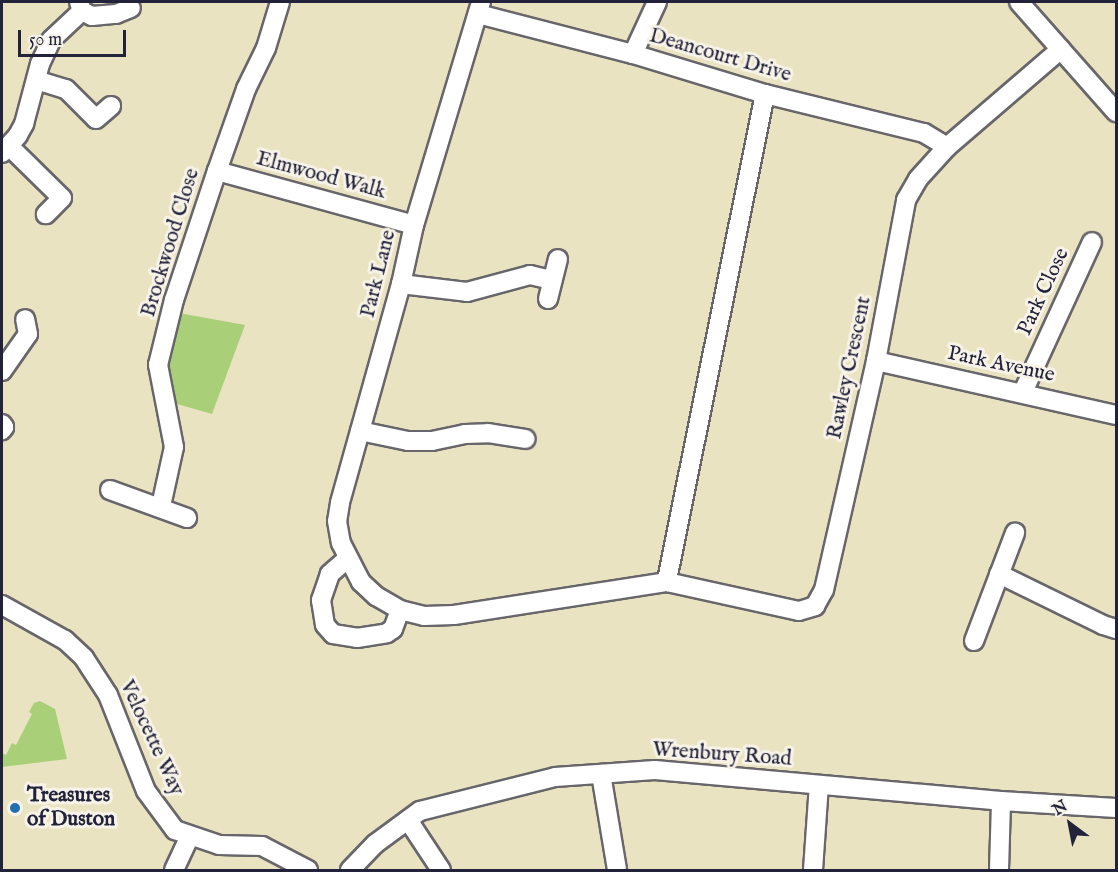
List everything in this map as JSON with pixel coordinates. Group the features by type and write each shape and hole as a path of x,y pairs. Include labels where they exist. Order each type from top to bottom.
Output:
{"street":[{"name":"Brockwood Close","path":"161,506 174,447 158,365 174,300 217,171 246,89 266,48 280,2"},
{"path":"633,54 657,2"},
{"path":"1019,2 1116,112"},
{"path":"46,214 62,198 5,149 24,124 40,64 51,40 81,6 92,16 103,16 131,8"},
{"name":"Deancourt Drive","path":"479,8 765,94 924,133 947,147"},
{"name":"Park Lane","path":"479,8 414,225 401,284 337,521 347,559 361,582 376,596 400,610 424,616 454,615 565,600"},
{"name":"Rawley Crescent","path":"565,600 667,582 791,609 808,609 814,606 824,590 876,361 906,200 918,179 947,147 1061,49"},
{"path":"36,81 66,89 96,118 111,106"},
{"path":"667,582 765,94"},
{"name":"Elmwood Walk","path":"217,171 414,225"},
{"name":"Park Close","path":"1023,392 1092,243"},
{"path":"548,299 558,259"},
{"path":"401,284 467,292 530,275 552,280"},
{"path":"2,371 28,334 25,319"},
{"name":"Park Avenue","path":"876,361 1023,392 1116,415"},
{"path":"2,424 4,427 2,430"},
{"path":"360,431 408,441 432,441 465,434 488,433 526,439"},
{"path":"110,490 161,506 187,518"},
{"path":"974,642 1015,533"},
{"path":"347,559 330,574 321,600 325,625 333,634 357,638 387,633 393,629 400,610"},
{"path":"999,574 1103,626 1116,629"},
{"name":"Velocette Way","path":"2,605 65,639 84,658 108,694 146,791 175,830 219,845 262,846 308,870"},
{"name":"Wrenbury Road","path":"350,870 375,844 420,811 495,790 555,777 656,770 1001,801 1116,808"},
{"path":"601,774 617,870"},
{"path":"813,870 819,785"},
{"path":"999,870 1001,801"},
{"path":"408,820 441,870"},
{"path":"174,870 190,835"}],"green space":[{"path":"179,313 245,325 212,414 177,404 169,369"},
{"path":"40,701 55,709 67,759 2,767 2,753 6,755 12,743 16,745 32,714 29,712 34,703"}],"place":[{"name":"Treasures of Duston","path":"15,808"}]}
